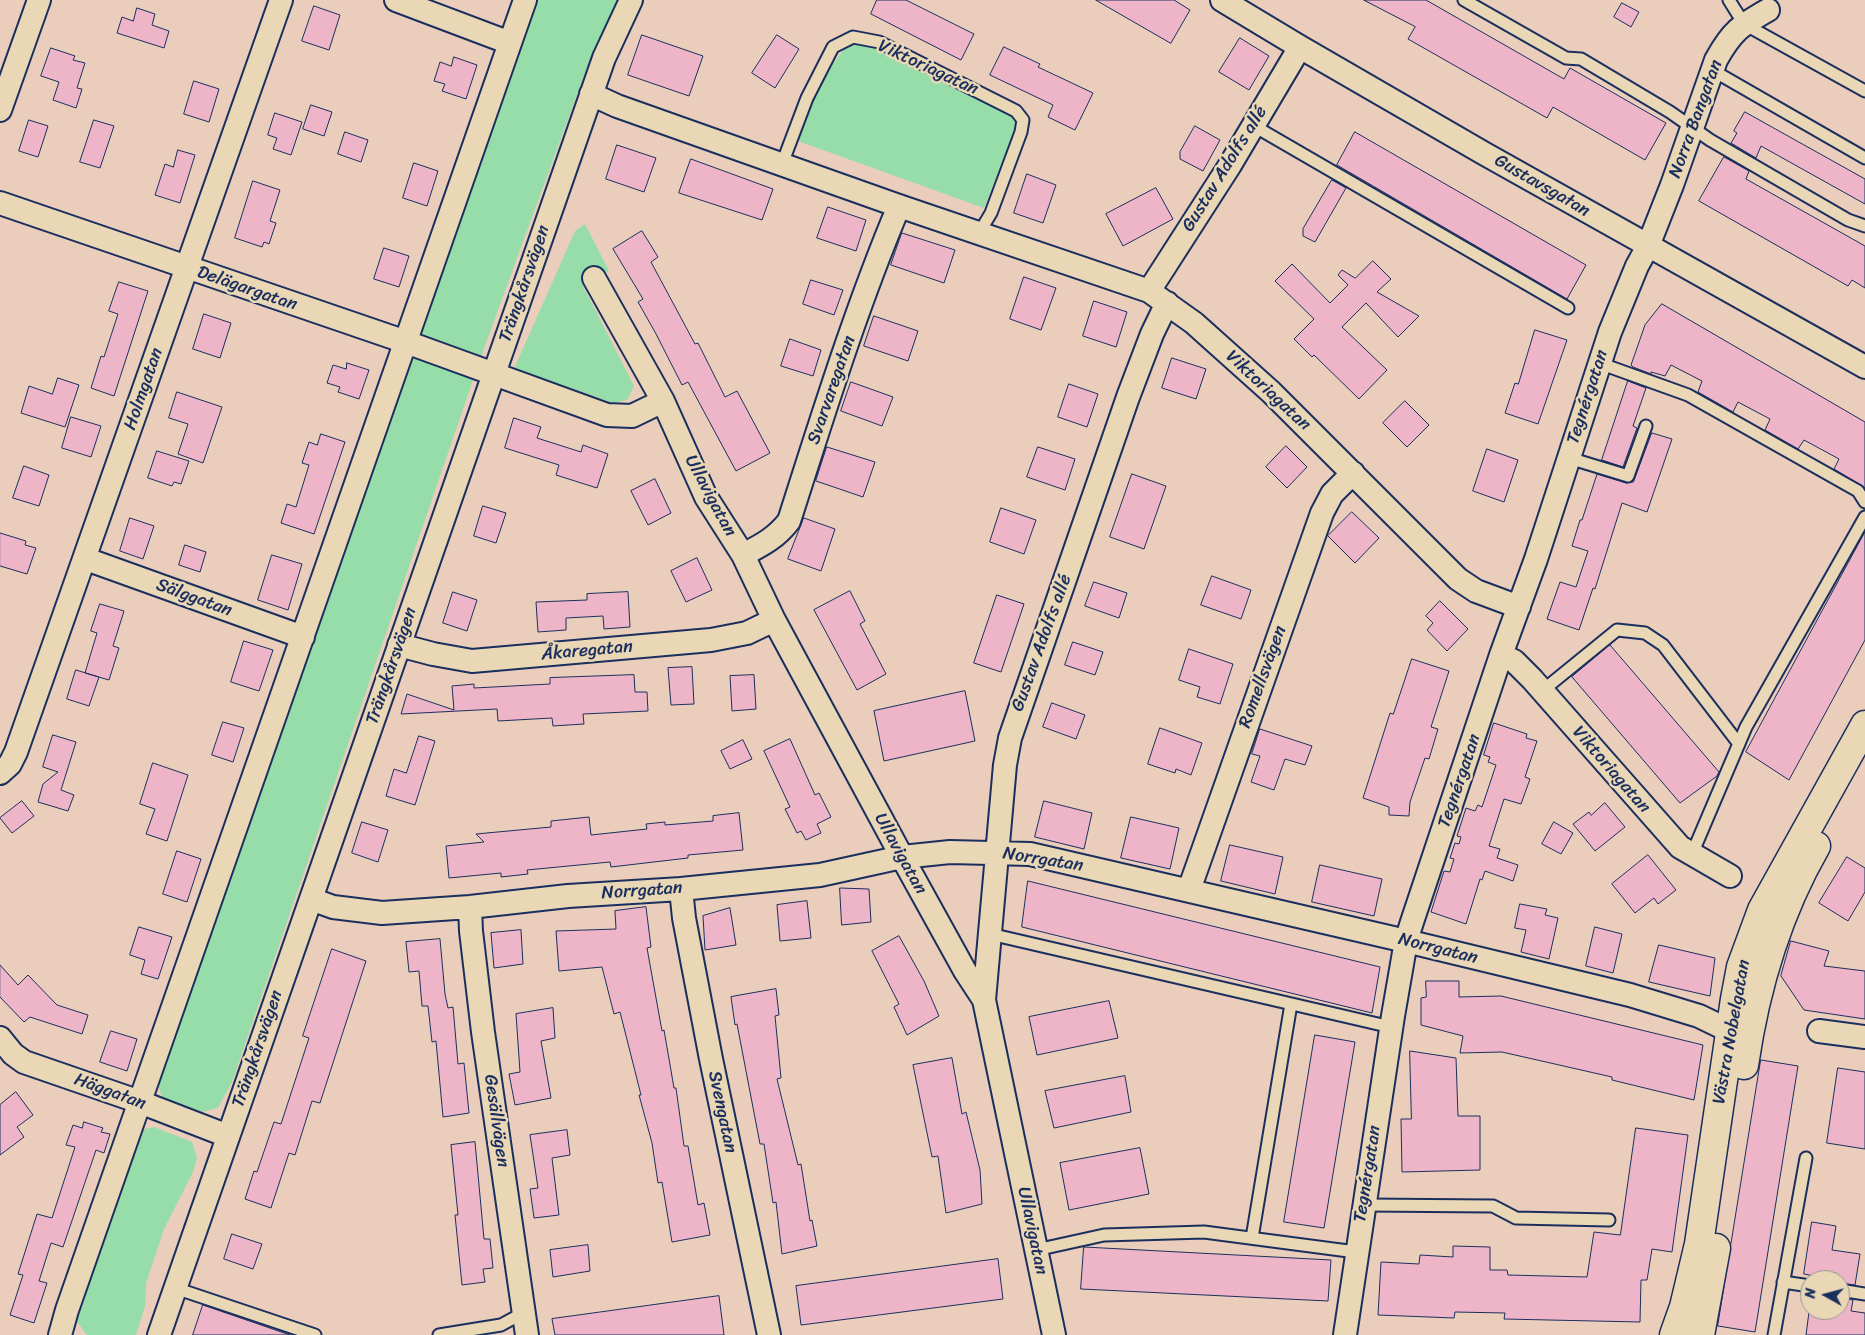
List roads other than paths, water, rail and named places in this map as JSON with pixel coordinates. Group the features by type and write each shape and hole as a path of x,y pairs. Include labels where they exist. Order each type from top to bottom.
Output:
{"main road":[{"name":"Västra Nobelgatan","path":"1674,1335 1684,1307 1699,1244 1741,968 1762,910 1865,725"},
{"name":"Västra Nobelgatan","path":"1700,1335 1748,1036 1764,974 1778,928 1808,861 1865,761"}],"street":[{"path":"0,110 39,0"},
{"name":"Holmgatan","path":"0,773 10,764 16,752 86,559 281,0"},
{"path":"396,0 510,43"},
{"path":"60,1335 67,1310 525,0"},
{"name":"Trängkårsvägen","path":"159,1335 591,94 604,58 631,0"},
{"name":"Gustavsgatan","path":"1222,0 1300,47 1648,246 1865,367"},
{"name":"Norra Bangatan","path":"1648,246 1716,60 1738,27 1768,10"},
{"name":"Gustav Adolfs allé","path":"984,1000 1006,765 1010,738 1016,718 1061,594 1128,397 1152,334 1158,296 1230,165 1300,47"},
{"name":"Viktoriagatan","path":"591,94 617,106 1158,296 1194,323 1271,392 1458,579 1476,591 1519,607"},
{"name":"Delägargatan","path":"0,204 406,342 493,375"},
{"name":"Svarvaregatan","path":"743,555 780,533 788,521 833,383 884,242 900,206"},
{"name":"Tegnérgatan","path":"1345,1335 1356,1252 1406,941 1569,458 1599,363 1637,266 1648,246"},
{"name":"Ullavigatan","path":"594,278 663,401 706,497 743,555 774,620 902,857 965,970 984,1000 1054,1335"},
{"path":"493,375 607,415 632,416 663,401"},
{"name":"Romellsvägen","path":"1189,890 1322,513 1332,494 1353,473"},
{"name":"Sälggatan","path":"86,559 303,637"},
{"name":"Åkaregatan","path":"399,645 433,654 472,661 711,640 747,633 774,620"},
{"name":"Viktoriagatan","path":"1501,655 1514,661 1542,690 1680,847 1730,876"},
{"name":"Norrgatan","path":"311,899 333,907 382,913 470,907 568,896 681,889 820,875 902,857 950,852 1030,854 1406,941 1670,1006 1699,1016 1730,1031"},
{"name":"Svengatan","path":"681,889 684,918 708,1040 769,1335"},
{"name":"Gesällvägen","path":"470,907 471,932 483,1032 527,1335"},
{"path":"1818,1031 1865,1037"},
{"name":"Häggatan","path":"4,1052 24,1062 140,1102 228,1136"}],"lane":[{"path":"1464,0 1566,58 1581,59 1693,127 1710,140 1848,220 1865,226"},
{"path":"1728,0 1744,24 1865,91"},
{"name":"Viktoriagatan","path":"782,164 807,98 833,47 853,37 879,42 1016,110 1023,120 1021,132 991,213 979,233"},
{"path":"1712,70 1865,158"},
{"path":"1254,126 1568,308"},
{"path":"1599,363 1688,395 1858,492 1865,502"},
{"path":"1569,458 1628,476 1646,426"},
{"path":"1692,854 1746,727 1865,517"},
{"path":"1542,690 1617,630 1645,632 1663,645 1739,744"},
{"path":"990,934 1391,1027"},
{"path":"1252,1238 1291,1004"},
{"path":"1774,1335 1806,1158"},
{"path":"1364,1205 1493,1206 1516,1218 1609,1220"},
{"path":"1036,1250 1104,1235 1204,1232 1356,1252"},
{"path":"1783,1282 1800,1285"},
{"path":"175,1288 315,1335"},
{"path":"1850,1292 1865,1294"},
{"path":"439,1335 501,1325 523,1313"}]}
